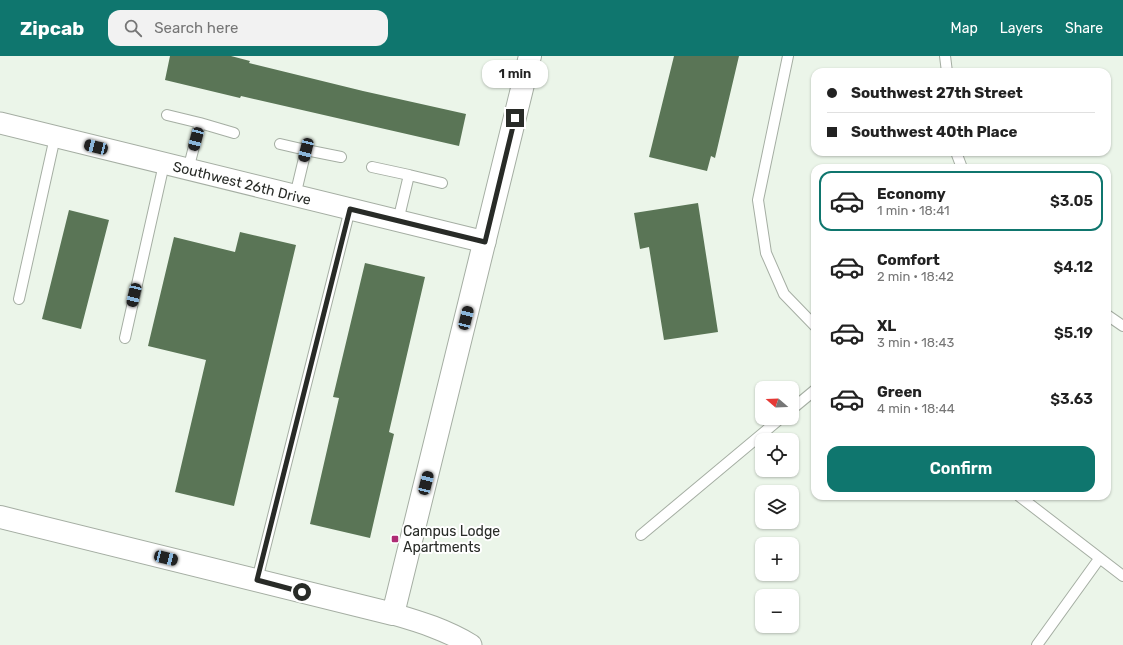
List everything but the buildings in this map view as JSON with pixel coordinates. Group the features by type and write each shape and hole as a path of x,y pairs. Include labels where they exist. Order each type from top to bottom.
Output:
{"street":[{"path":"393,614 530,56"},
{"name":"Southwest 26th Drive","path":"0,124 485,242"},
{"path":"0,517 393,614 440,628 471,645"}],"lane":[{"path":"788,56 758,200 766,253 784,294 811,322"},
{"path":"945,56 946,68"},
{"path":"167,115 234,133"},
{"path":"188,170 200,124"},
{"path":"19,300 55,137"},
{"path":"280,144 341,158"},
{"path":"295,196 306,150"},
{"path":"125,338 164,164"},
{"path":"372,167 442,183"},
{"path":"398,221 409,175"},
{"path":"257,580 350,209"},
{"path":"1111,318 1123,326"},
{"path":"799,403 811,393"},
{"path":"642,535 774,425"},
{"path":"1024,500 1123,576"},
{"path":"1037,645 1099,559"}],"place":[{"name":"Campus Lodge Apartments","path":"395,539"}],"route":[{"path":"302,592 257,580 350,209 485,242 515,118"}]}
